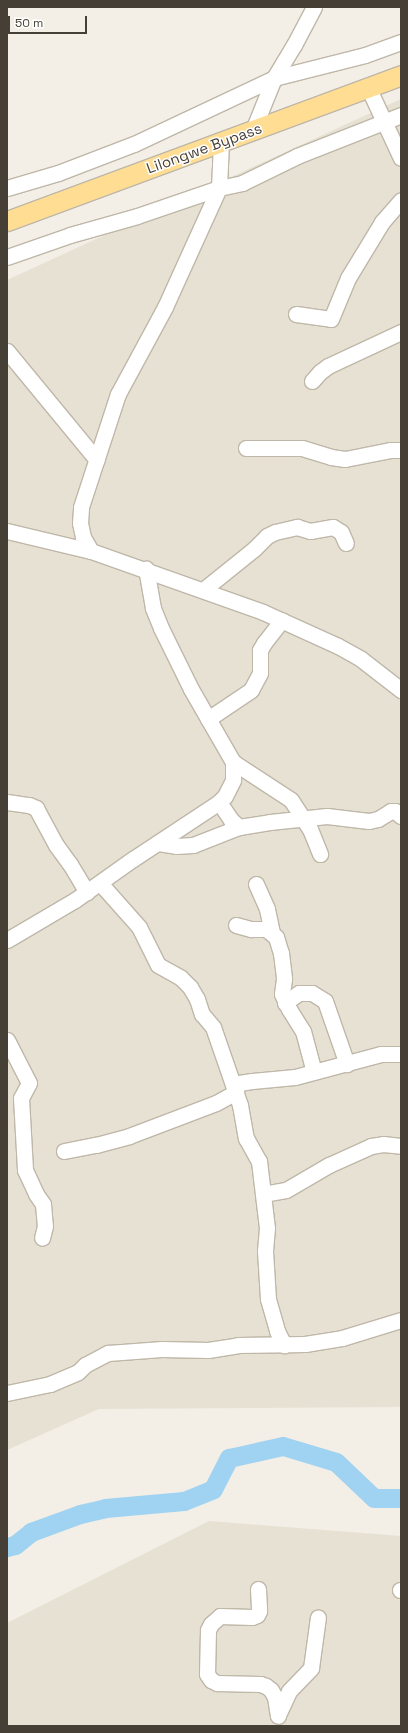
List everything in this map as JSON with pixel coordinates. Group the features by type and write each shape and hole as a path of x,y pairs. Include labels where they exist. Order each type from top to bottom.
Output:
{"main road":[{"name":"Lilongwe Bypass","path":"7,221 401,75"}],"street":[{"path":"252,130 274,78 294,45 314,7"},
{"path":"7,188 58,173 134,144 274,78 365,55 401,42"},
{"path":"368,87 401,158"},
{"path":"7,257 70,235 137,216 220,188 242,183 297,156 401,115"},
{"path":"91,551 84,537 80,522 81,507 118,394 165,307 220,188 221,142"},
{"path":"296,314 331,319 348,278 382,222 401,200"},
{"path":"312,381 328,366 401,332"},
{"path":"7,351 97,460"},
{"path":"246,448 302,448 331,457 345,458 391,450 401,450"},
{"path":"203,590 254,549 267,536 275,532 297,527 310,531 333,527 341,532 346,543"},
{"path":"7,531 91,551 146,569 282,620 338,646 361,659 401,690"},
{"path":"146,569 153,608 161,628 208,719 233,762 286,796 303,818 320,854"},
{"path":"208,719 251,690 260,673 260,650 282,620"},
{"path":"7,940 100,884 219,802 225,796 233,780 233,762"},
{"path":"7,802 29,805 36,808 56,845 70,864 87,892"},
{"path":"219,802 239,827"},
{"path":"158,843 176,846 193,845 239,827 303,818 327,816 369,821 395,811 401,816"},
{"path":"100,884 139,927 158,965 180,978 190,987 197,999 202,1014 213,1027 240,1105 246,1138 259,1161 268,1228 265,1251 268,1298 277,1331 284,1345"},
{"path":"256,884 267,909 272,932 280,945 284,979 282,994 285,1002 303,1030 314,1072"},
{"path":"236,925 251,929 266,929 272,932"},
{"path":"285,1002 299,993 312,994 324,1001 347,1064"},
{"path":"7,1040 29,1083 20,1098 25,1170 36,1194 43,1204 44,1226 42,1238"},
{"path":"64,1151 96,1145 129,1136 216,1103 234,1088 252,1081 295,1077 381,1054 401,1054"},
{"path":"263,1194 286,1190 329,1165 371,1146 383,1144 401,1146"},
{"path":"7,1393 50,1384 78,1372 85,1365 108,1353 162,1349 208,1350 238,1345 305,1344 342,1338 401,1320"},
{"path":"258,1589 259,1611 257,1615 246,1617 220,1616 211,1624 208,1630 207,1674 211,1680 217,1683 260,1684 266,1686 271,1690 275,1697 277,1721"},
{"path":"277,1721 289,1691 311,1668 318,1616"}],"shaded area":[{"path":"401,99 401,1407 99,1409 7,1450 7,280"},
{"path":"209,1521 401,1536 401,1726 7,1726 7,1623"}],"waterway":[{"path":"7,1547 15,1545 31,1532 80,1514 105,1508 184,1501 213,1489 229,1458 283,1446 336,1462 374,1498 401,1498"}]}
